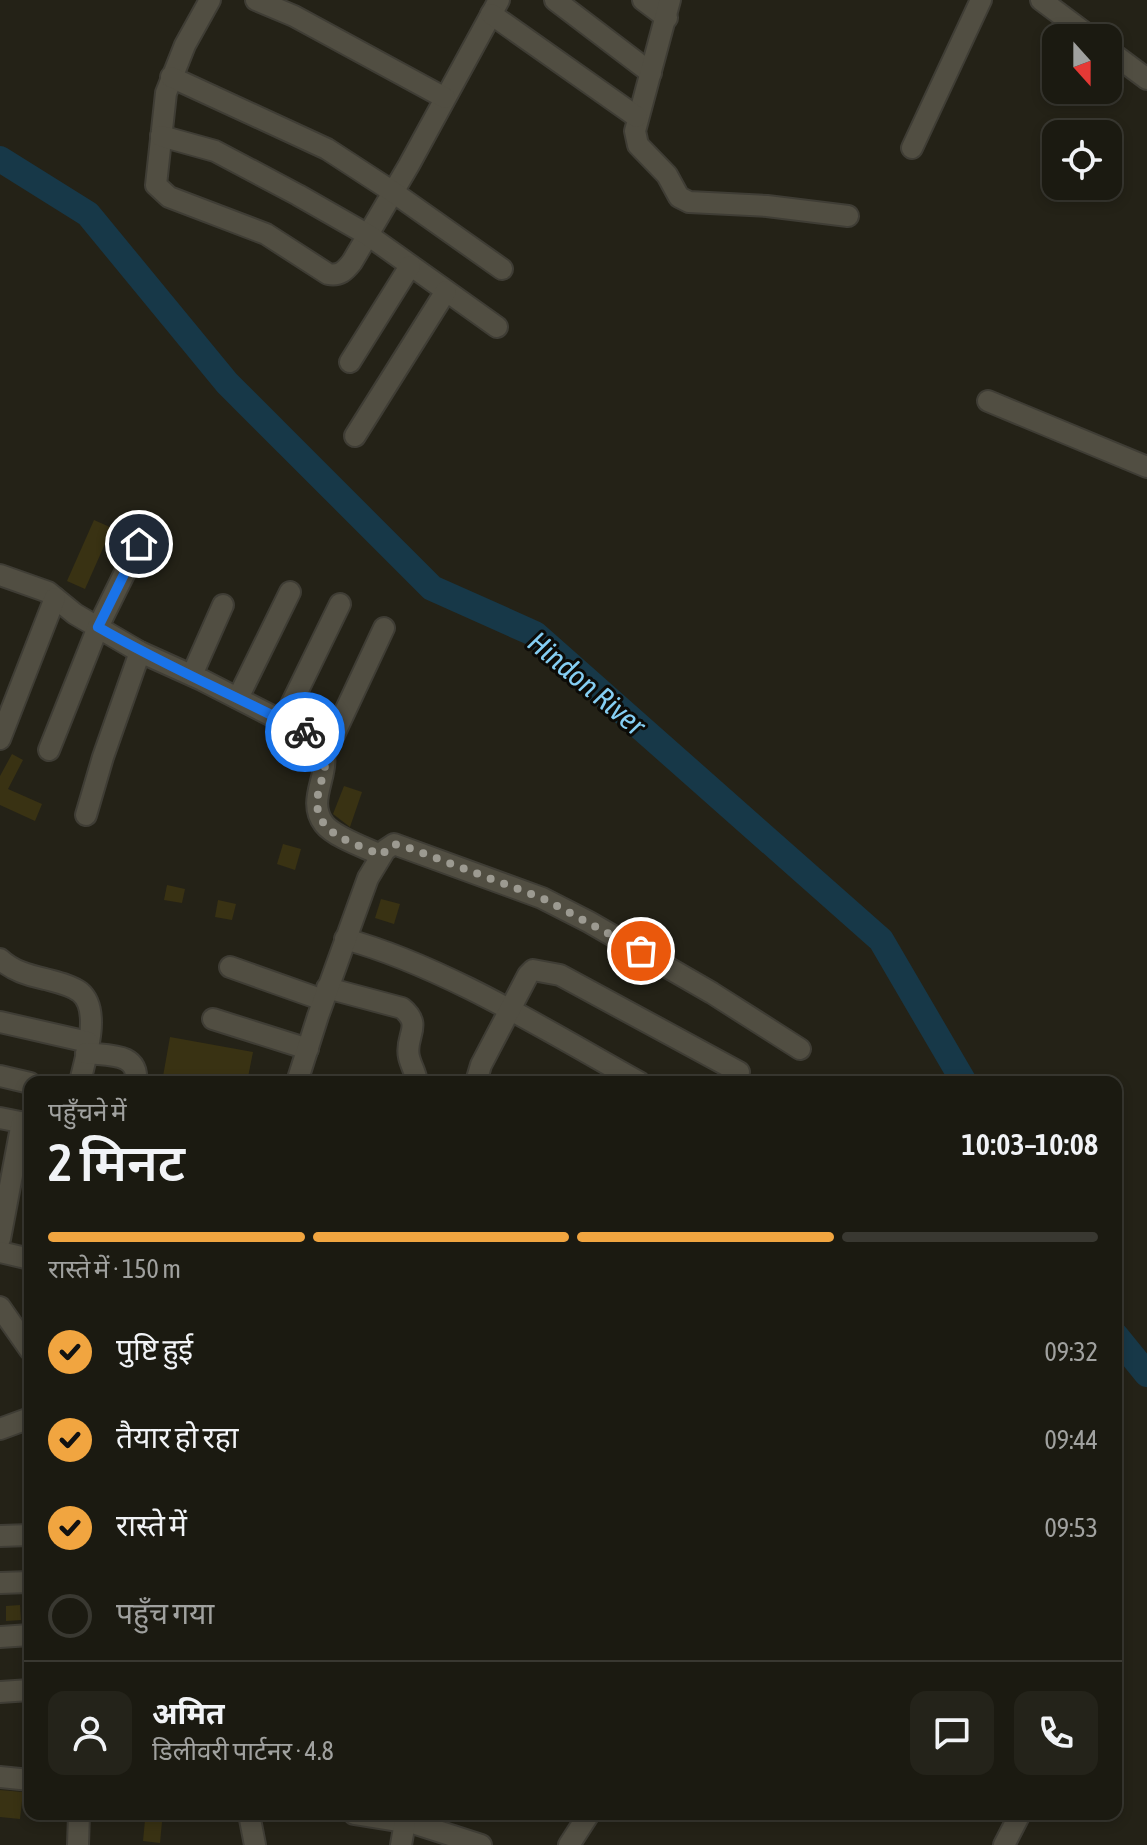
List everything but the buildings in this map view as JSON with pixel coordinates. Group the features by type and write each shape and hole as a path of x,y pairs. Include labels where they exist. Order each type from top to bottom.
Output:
{"street":[{"path":"256,0 294,16 445,98"},
{"path":"555,0 651,73"},
{"path":"643,0 668,9 635,131 638,145 667,175 679,197 689,202 767,206 848,216"},
{"path":"912,148 981,0"},
{"path":"1041,0 1073,24"},
{"path":"202,2 166,93 156,185 162,193 266,234 328,274 337,275 345,271 368,235 495,7 637,117"},
{"path":"1122,60 1147,79"},
{"path":"171,77 327,149 502,269"},
{"path":"161,136 215,151 368,235 497,327"},
{"path":"350,362 410,266"},
{"path":"355,436 446,291"},
{"path":"988,401 1147,467"},
{"path":"49,750 98,627 139,544"},
{"path":"0,575 32,585 140,652 317,739 326,752"},
{"path":"238,698 290,592"},
{"path":"0,739 55,598"},
{"path":"283,721 340,604"},
{"path":"192,675 223,605"},
{"path":"381,855 333,832 324,824 318,803 318,787 326,763 326,752 384,628"},
{"path":"86,815 140,652"},
{"path":"299,1076 325,994 368,878 381,855 394,844 542,898 641,951 800,1049"},
{"path":"345,939 382,949 509,1011 628,1076"},
{"path":"0,959 22,973 80,992 87,1002 91,1015 81,1076"},
{"path":"230,967 325,994 402,1008 413,1022 408,1054 415,1076"},
{"path":"478,1076 528,975 533,970 541,969 560,975 739,1072"},
{"path":"213,1019 308,1049"},
{"path":"0,1022 126,1059 134,1063 136,1076"},
{"path":"0,1076 24,1082"},
{"path":"0,1118 24,1123"},
{"path":"0,1239 24,1132"},
{"path":"0,1252 24,1258"},
{"path":"0,1307 24,1341"},
{"path":"0,1429 24,1420"},
{"path":"0,1536 24,1535"},
{"path":"0,1583 24,1582"},
{"path":"0,1637 24,1635"},
{"path":"0,1692 24,1690"},
{"path":"0,1777 24,1779"},
{"path":"78,1845 79,1820"},
{"path":"250,1820 255,1845"},
{"path":"392,1820 481,1845"},
{"path":"569,1845 585,1820"},
{"path":"1004,1845 1017,1820"},
{"path":"401,1845 405,1822"}],"waterway":[{"name":"Hindon River","path":"0,159 88,214 227,383 432,588 535,634 881,940 960,1076"},
{"name":"Hindon River","path":"1122,1343 1147,1374"}],"way so far":[{"path":"305,732 317,739 326,752 326,763 318,787 318,803 324,824 333,832 381,855 394,844 404,846 542,898 641,951"}],"route":[{"path":"139,544 98,627 140,652 305,732"}]}
